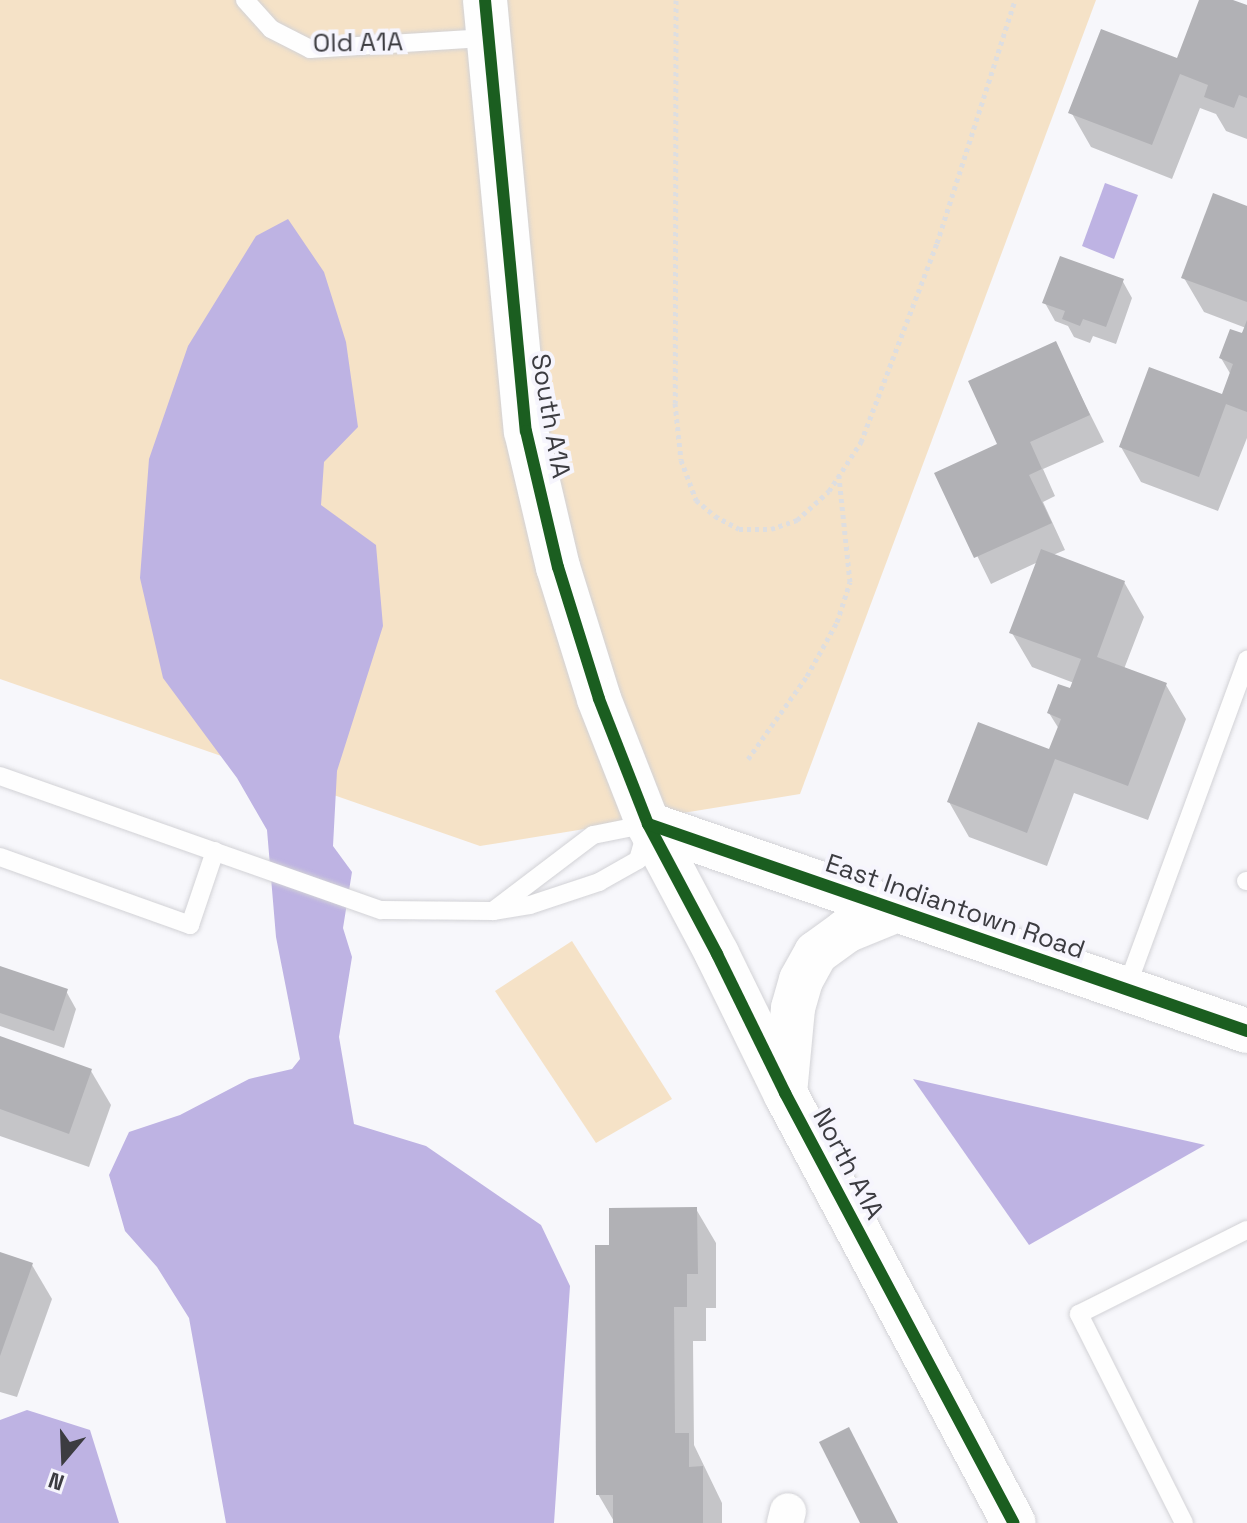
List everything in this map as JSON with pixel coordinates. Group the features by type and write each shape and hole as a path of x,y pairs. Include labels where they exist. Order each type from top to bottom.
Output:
{"street":[{"name":"South A1A","path":"486,19 526,431 558,567 599,699 648,824"},
{"name":"East Indiantown Road","path":"648,824 1247,1031"},
{"name":"North A1A","path":"648,824 717,954 785,1093 1014,1523"},
{"path":"785,1093 793,1008 801,980 816,953 846,931 897,910"}],"lane":[{"name":"Old A1A","path":"245,0 271,29 310,49 486,19"},
{"path":"1126,989 1247,660"},
{"path":"0,776 381,910 493,911 530,905 599,882 638,860 648,824 593,835 493,911"},
{"path":"0,857 190,925 215,851"},
{"path":"1184,1523 1079,1314 1247,1230"}],"path":[{"path":"676,0 675,403 681,460 696,500 715,516 739,529 771,529 797,520 829,491 861,442 937,243 1015,0"},
{"path":"748,759 807,676 837,622 850,582 839,477"}],"shaded area":[{"path":"0,0 1096,0 800,794 480,846 0,679"},
{"path":"1105,183 1138,195 1114,259 1082,246"},
{"path":"288,219 324,272 346,342 358,427 324,462 321,505 376,545 383,626 337,771 333,846 352,872 343,928 352,957 339,1037 354,1124 426,1146 541,1225 570,1286 554,1523 226,1523 189,1318 157,1267 125,1231 109,1175 129,1132 180,1115 249,1079 292,1069 300,1059 276,937 267,830 237,778 163,678 140,578 149,459 188,346 256,236"},
{"path":"572,941 672,1099 596,1143 495,991"},
{"path":"913,1079 1205,1145 1029,1245"},
{"path":"27,1410 90,1430 119,1523 0,1523 0,1420"}],"building":[{"path":"1199,0 1233,0 1247,5 1247,98 1239,95 1234,108 1204,97 1208,85 1180,74 1152,145 1068,113 1101,29 1177,58"},
{"path":"1213,193 1247,206 1247,302 1181,278"},
{"path":"1060,256 1124,279 1106,327 1083,319 1080,326 1062,319 1065,311 1042,303"},
{"path":"1247,320 1247,412 1226,404 1199,477 1119,447 1149,367 1222,394 1233,364 1219,358 1230,329 1242,333"},
{"path":"1056,341 1090,415 1030,442 1042,469 1029,475 1052,523 974,558 934,473 997,444 968,381"},
{"path":"1041,549 1125,581 1097,657 1167,683 1128,786 1055,759 1027,833 947,802 978,722 1049,749 1061,719 1047,713 1058,684 1070,688 1081,659 1009,633"},
{"path":"0,966 68,989 54,1031 0,1013"},
{"path":"0,1036 92,1069 69,1134 0,1109"},
{"path":"697,1207 698,1274 687,1274 687,1307 674,1307 675,1433 689,1433 689,1467 703,1466 703,1523 613,1523 613,1495 596,1495 595,1245 609,1245 609,1208"},
{"path":"0,1252 33,1263 0,1356"},
{"path":"849,1427 898,1523 860,1523 819,1442"}],"cycle path":[{"path":"485,0 526,431 558,567 599,699 648,824 717,954 785,1093 1014,1523"},
{"path":"648,824 1247,1031"}]}
